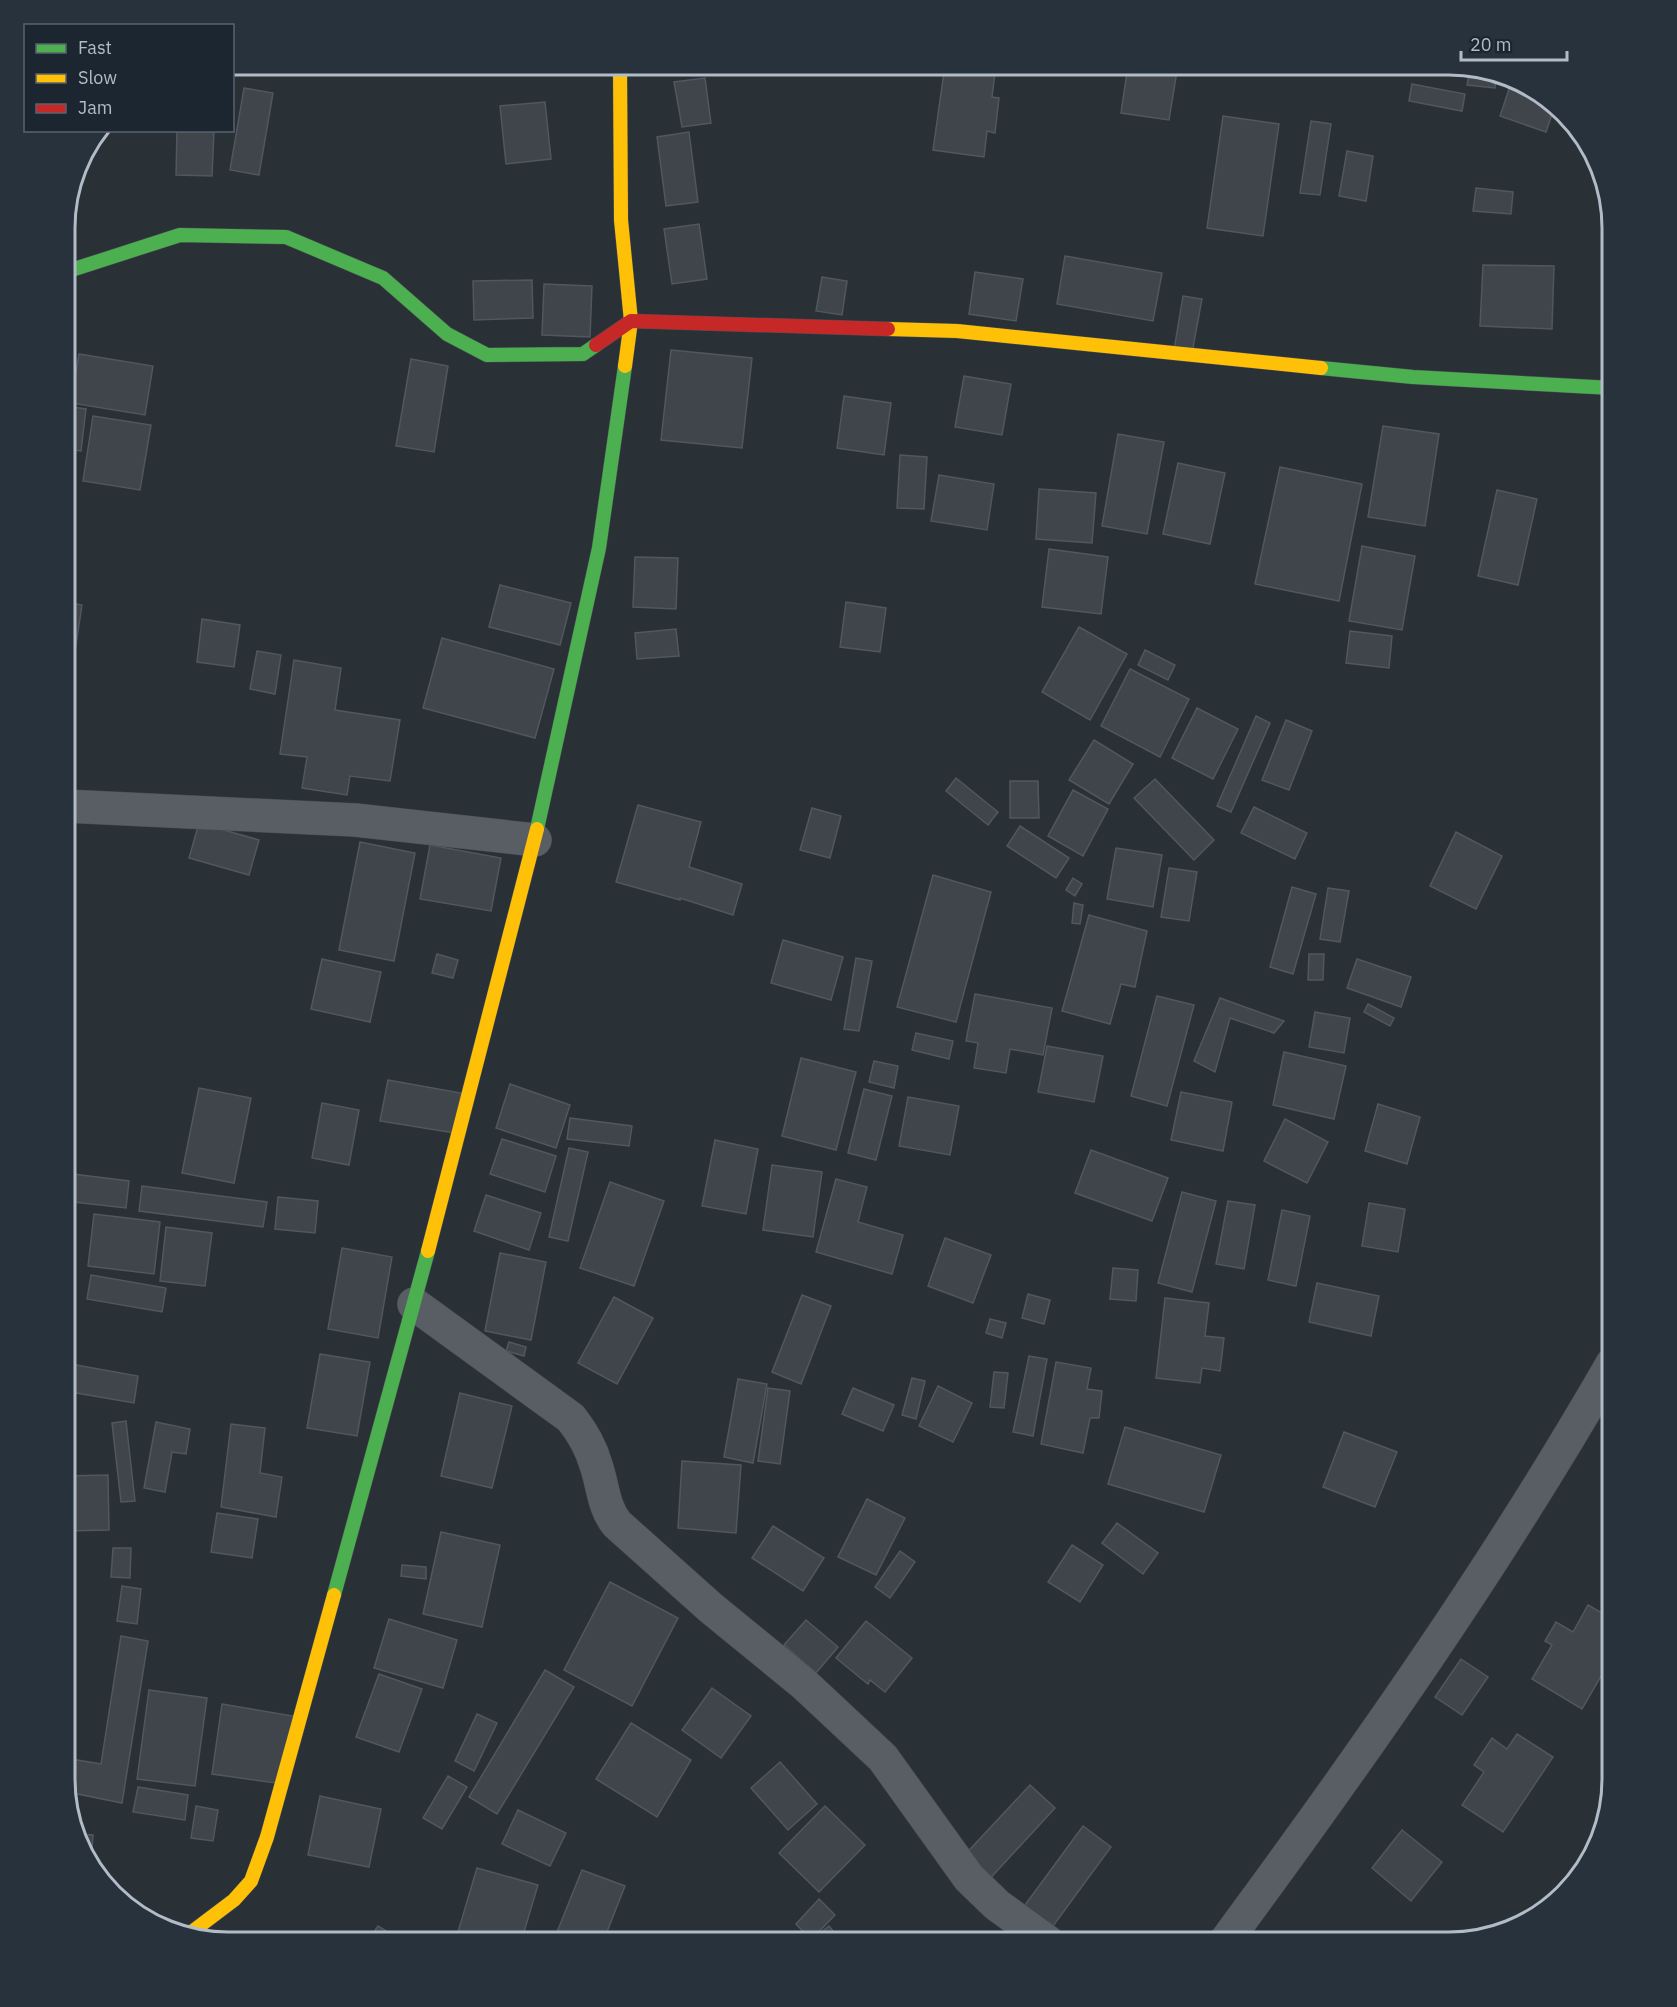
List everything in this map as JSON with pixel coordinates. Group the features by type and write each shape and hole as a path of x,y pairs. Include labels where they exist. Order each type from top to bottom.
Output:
{"street":[{"path":"196,1929 234,1900 251,1881 259,1862 414,1304 535,840 600,548 631,321 621,220 620,75"},
{"path":"75,270 180,235 286,237 383,278 447,334 487,355 583,354 631,321 957,331 1413,377 1602,388"},
{"path":"75,806 355,820 535,840"},
{"path":"414,1304 571,1418 591,1451 608,1509 617,1524 703,1600 804,1684 883,1758 969,1878 997,1905 1034,1932"},
{"path":"1232,1932 1329,1801 1445,1635 1563,1450 1602,1382"}],"building":[{"path":"944,75 995,75 992,97 999,98 995,133 987,131 984,157 933,150"},
{"path":"1127,75 1176,75 1169,120 1121,113"},
{"path":"1469,76 1495,82 1495,88 1467,85"},
{"path":"705,78 711,123 682,127 674,82"},
{"path":"1412,84 1465,94 1462,111 1409,101"},
{"path":"244,88 273,93 259,175 230,170"},
{"path":"1509,88 1534,101 1552,115 1546,132 1500,116"},
{"path":"545,102 551,159 506,164 500,106"},
{"path":"1223,116 1279,124 1263,236 1207,228"},
{"path":"1311,121 1331,124 1320,195 1300,193"},
{"path":"177,132 214,132 212,176 176,175"},
{"path":"689,132 698,202 666,206 657,137"},
{"path":"1347,151 1373,156 1366,201 1339,196"},
{"path":"1476,188 1513,192 1511,214 1473,211"},
{"path":"699,224 707,279 672,284 664,229"},
{"path":"1065,256 1162,273 1153,321 1057,304"},
{"path":"1483,265 1554,266 1552,329 1480,326"},
{"path":"975,272 1023,279 1016,321 969,314"},
{"path":"822,277 847,281 842,315 816,311"},
{"path":"532,280 533,318 474,320 473,281"},
{"path":"544,284 592,286 590,337 542,335"},
{"path":"1183,296 1202,299 1192,353 1174,350"},
{"path":"671,350 752,358 742,448 661,440"},
{"path":"79,354 153,366 145,415 75,404 75,378"},
{"path":"411,359 448,366 434,452 396,446"},
{"path":"964,376 1011,384 1002,435 955,427"},
{"path":"844,396 891,403 884,455 837,448"},
{"path":"75,407 86,409 81,451 75,450"},
{"path":"93,416 151,425 140,490 83,481"},
{"path":"1383,426 1439,434 1425,526 1368,517"},
{"path":"1118,434 1164,442 1147,534 1102,526"},
{"path":"900,455 927,457 924,509 897,508"},
{"path":"1178,463 1225,473 1210,544 1163,534"},
{"path":"1280,467 1362,484 1339,601 1255,584"},
{"path":"939,475 994,484 987,530 931,521"},
{"path":"1039,489 1096,493 1092,543 1036,539"},
{"path":"1497,490 1537,499 1518,585 1478,576"},
{"path":"1362,546 1415,556 1402,630 1349,621"},
{"path":"1049,549 1108,557 1101,614 1042,607"},
{"path":"635,557 678,558 676,609 633,607"},
{"path":"500,585 571,603 560,645 489,627"},
{"path":"846,602 886,608 880,652 840,647"},
{"path":"75,604 82,605 75,651"},
{"path":"202,619 240,625 234,667 197,662"},
{"path":"1079,627 1127,654 1090,720 1042,692"},
{"path":"676,629 679,656 637,659 635,633"},
{"path":"1350,631 1392,636 1389,668 1346,663"},
{"path":"442,638 554,669 535,738 423,708"},
{"path":"1145,650 1175,665 1168,680 1138,665"},
{"path":"257,651 281,655 275,694 250,689"},
{"path":"294,660 341,668 335,710 400,720 390,781 350,776 347,795 302,788 307,757 280,754"},
{"path":"1130,669 1189,699 1160,757 1101,726"},
{"path":"1197,708 1238,729 1213,779 1172,758"},
{"path":"1256,716 1270,723 1231,812 1217,806"},
{"path":"1286,720 1312,731 1289,790 1262,780"},
{"path":"1094,740 1133,764 1109,804 1069,780"},
{"path":"956,778 998,812 988,825 946,791"},
{"path":"1155,779 1214,840 1194,860 1134,798"},
{"path":"1010,781 1038,781 1039,818 1010,818"},
{"path":"1073,790 1108,809 1083,856 1048,836"},
{"path":"638,805 701,822 689,867 742,884 733,915 680,898 680,900 616,882"},
{"path":"1254,807 1307,833 1295,859 1241,833"},
{"path":"812,808 841,816 830,858 800,850"},
{"path":"199,823 259,840 249,875 189,858"},
{"path":"1020,826 1069,858 1056,878 1007,846"},
{"path":"1456,832 1502,856 1476,909 1430,886"},
{"path":"360,842 415,853 394,961 339,950"},
{"path":"430,845 501,858 491,911 420,899"},
{"path":"1116,848 1162,855 1153,907 1107,899"},
{"path":"1169,868 1197,872 1189,921 1161,917"},
{"path":"933,875 991,892 956,1022 897,1007"},
{"path":"1073,878 1082,884 1075,896 1066,890"},
{"path":"1292,887 1316,894 1293,974 1270,967"},
{"path":"1328,888 1349,891 1340,942 1320,939"},
{"path":"1074,903 1083,905 1080,924 1072,923"},
{"path":"1089,915 1147,931 1135,987 1121,984 1110,1024 1062,1011"},
{"path":"783,940 843,957 831,1000 771,983"},
{"path":"437,954 458,960 453,978 432,973"},
{"path":"1309,954 1324,954 1323,980 1308,980"},
{"path":"856,958 872,961 859,1031 844,1029"},
{"path":"322,959 381,972 370,1022 311,1009"},
{"path":"1357,959 1411,977 1401,1007 1347,988"},
{"path":"975,994 1052,1008 1043,1055 1010,1049 1006,1073 974,1068 978,1043 966,1041"},
{"path":"1157,996 1194,1005 1167,1106 1131,1096"},
{"path":"1220,998 1284,1021 1274,1033 1230,1018 1215,1072 1194,1061"},
{"path":"1368,1004 1394,1018 1390,1026 1364,1012"},
{"path":"1315,1012 1350,1018 1344,1053 1309,1047"},
{"path":"916,1033 953,1041 949,1059 912,1050"},
{"path":"1047,1046 1103,1056 1094,1102 1038,1092"},
{"path":"1284,1052 1346,1066 1334,1119 1273,1105"},
{"path":"801,1058 856,1072 836,1150 782,1136"},
{"path":"874,1061 898,1066 894,1088 869,1082"},
{"path":"388,1080 461,1093 454,1133 380,1121"},
{"path":"510,1084 570,1105 556,1148 496,1128"},
{"path":"199,1088 251,1098 234,1183 182,1173"},
{"path":"864,1089 892,1096 876,1160 848,1153"},
{"path":"1181,1092 1232,1102 1223,1151 1171,1140"},
{"path":"908,1097 959,1106 950,1155 899,1146"},
{"path":"322,1103 359,1110 349,1165 312,1158"},
{"path":"1378,1104 1420,1117 1407,1164 1365,1151"},
{"path":"570,1118 632,1126 629,1146 567,1139"},
{"path":"1285,1119 1328,1142 1307,1183 1264,1161"},
{"path":"502,1139 556,1156 545,1192 490,1174"},
{"path":"715,1140 758,1149 746,1214 702,1206"},
{"path":"569,1148 588,1152 568,1241 549,1237"},
{"path":"1091,1150 1168,1178 1152,1221 1075,1193"},
{"path":"772,1165 822,1172 813,1237 763,1230"},
{"path":"75,1174 129,1181 126,1208 75,1202"},
{"path":"836,1179 867,1187 858,1222 903,1235 892,1274 816,1252"},
{"path":"610,1182 664,1201 634,1286 580,1268"},
{"path":"142,1186 267,1202 263,1227 139,1211"},
{"path":"1182,1192 1216,1201 1192,1292 1158,1283"},
{"path":"486,1195 541,1213 529,1250 474,1231"},
{"path":"278,1197 318,1201 315,1233 275,1229"},
{"path":"1228,1201 1255,1205 1244,1269 1216,1264"},
{"path":"1369,1203 1405,1209 1398,1252 1362,1246"},
{"path":"1282,1210 1310,1216 1296,1286 1268,1280"},
{"path":"94,1214 160,1222 154,1274 88,1266"},
{"path":"166,1227 212,1233 205,1286 160,1281"},
{"path":"945,1238 991,1255 973,1303 928,1286"},
{"path":"342,1248 392,1257 378,1338 328,1329"},
{"path":"500,1253 546,1262 531,1340 485,1331"},
{"path":"1113,1268 1138,1270 1136,1301 1110,1299"},
{"path":"91,1275 166,1288 162,1312 87,1299"},
{"path":"1317,1283 1379,1296 1371,1336 1309,1322"},
{"path":"1028,1294 1050,1300 1044,1324 1022,1318"},
{"path":"802,1295 831,1306 801,1384 772,1372"},
{"path":"614,1297 653,1318 617,1384 578,1363"},
{"path":"1165,1298 1209,1303 1205,1336 1224,1338 1220,1371 1202,1368 1200,1383 1156,1378"},
{"path":"990,1319 1006,1323 1002,1338 986,1333"},
{"path":"509,1342 526,1347 524,1356 506,1351"},
{"path":"320,1354 370,1362 357,1436 307,1428"},
{"path":"1029,1356 1047,1359 1033,1436 1013,1432"},
{"path":"1056,1362 1091,1368 1087,1389 1102,1391 1099,1418 1090,1418 1083,1453 1041,1444"},
{"path":"75,1365 138,1376 134,1403 75,1393"},
{"path":"994,1372 1008,1373 1004,1408 990,1407"},
{"path":"912,1378 925,1381 916,1419 902,1415"},
{"path":"738,1379 767,1384 753,1463 724,1457"},
{"path":"938,1386 972,1403 953,1442 919,1426"},
{"path":"768,1388 790,1391 780,1464 758,1461"},
{"path":"853,1388 894,1405 883,1431 842,1414"},
{"path":"460,1393 512,1406 492,1488 441,1476"},
{"path":"126,1421 135,1501 121,1502 112,1423"},
{"path":"156,1422 190,1429 186,1454 172,1452 165,1492 144,1488"},
{"path":"231,1424 265,1428 260,1473 282,1477 276,1517 221,1507"},
{"path":"1125,1427 1221,1455 1204,1512 1108,1484"},
{"path":"1344,1432 1397,1452 1375,1507 1323,1487"},
{"path":"682,1461 741,1465 736,1533 678,1528"},
{"path":"108,1475 109,1530 75,1531 75,1476"},
{"path":"867,1499 905,1518 876,1575 838,1557"},
{"path":"217,1513 258,1519 252,1558 211,1552"},
{"path":"1117,1523 1158,1553 1143,1574 1102,1543"},
{"path":"773,1526 824,1558 803,1591 752,1558"},
{"path":"441,1532 500,1545 482,1627 423,1614"},
{"path":"1072,1545 1103,1565 1080,1602 1048,1582"},
{"path":"113,1548 131,1548 130,1578 111,1577"},
{"path":"900,1551 915,1562 890,1598 875,1587"},
{"path":"402,1565 426,1567 426,1579 401,1576"},
{"path":"610,1582 678,1618 632,1706 564,1670"},
{"path":"122,1586 141,1589 137,1624 117,1621"},
{"path":"1588,1605 1602,1613 1602,1674 1582,1709 1532,1679 1552,1645 1545,1641 1556,1622 1573,1632"},
{"path":"389,1619 457,1640 443,1688 374,1668"},
{"path":"806,1620 838,1647 816,1673 784,1645"},
{"path":"866,1621 912,1658 885,1692 870,1680 868,1684 836,1658"},
{"path":"121,1636 148,1641 122,1803 76,1794 75,1760 101,1764"},
{"path":"1461,1659 1488,1677 1462,1715 1435,1697"},
{"path":"545,1670 574,1687 497,1814 469,1797"},
{"path":"379,1674 422,1689 399,1752 356,1737"},
{"path":"712,1688 751,1716 721,1758 682,1730"},
{"path":"149,1690 207,1698 195,1786 137,1779"},
{"path":"222,1704 293,1716 283,1784 212,1774"},
{"path":"477,1714 497,1723 474,1771 455,1761"},
{"path":"631,1723 691,1760 657,1817 596,1779"},
{"path":"1517,1734 1553,1757 1503,1832 1462,1805 1484,1772 1474,1765 1492,1738 1507,1749"},
{"path":"780,1762 817,1804 788,1830 751,1788"},
{"path":"448,1776 467,1787 442,1829 423,1818"},
{"path":"1030,1785 1055,1808 985,1884 960,1860"},
{"path":"138,1787 188,1795 185,1820 133,1812"},
{"path":"320,1796 381,1809 369,1867 308,1855"},
{"path":"196,1806 218,1810 213,1841 191,1838"},
{"path":"825,1806 865,1845 819,1892 779,1853"},
{"path":"518,1810 566,1833 550,1866 502,1844"},
{"path":"1083,1826 1111,1847 1049,1932 1038,1932 1017,1916"},
{"path":"1402,1830 1442,1862 1411,1901 1372,1868"},
{"path":"86,1834 93,1835 92,1849"},
{"path":"477,1868 538,1885 524,1932 458,1932"},
{"path":"582,1870 625,1886 607,1932 557,1932"},
{"path":"819,1899 835,1915 819,1932 804,1932 796,1924"},
{"path":"378,1926 387,1932 374,1932"},
{"path":"829,1926 834,1932 822,1932"}],"traffic: fast":[{"path":"75,269 180,235 286,237 383,278 447,334 487,355 583,354 596,345"},
{"path":"537,829 599,548 625,366"},
{"path":"1321,368 1413,377 1602,387"},
{"path":"334,1595 428,1251"}],"traffic: slow":[{"path":"620,75 621,220 631,321 625,366"},
{"path":"888,329 957,331 1321,368"},
{"path":"428,1251 537,829"},
{"path":"196,1929 234,1900 251,1881 267,1837 334,1595"}],"traffic: jam":[{"path":"596,345 631,321 888,329"}]}
